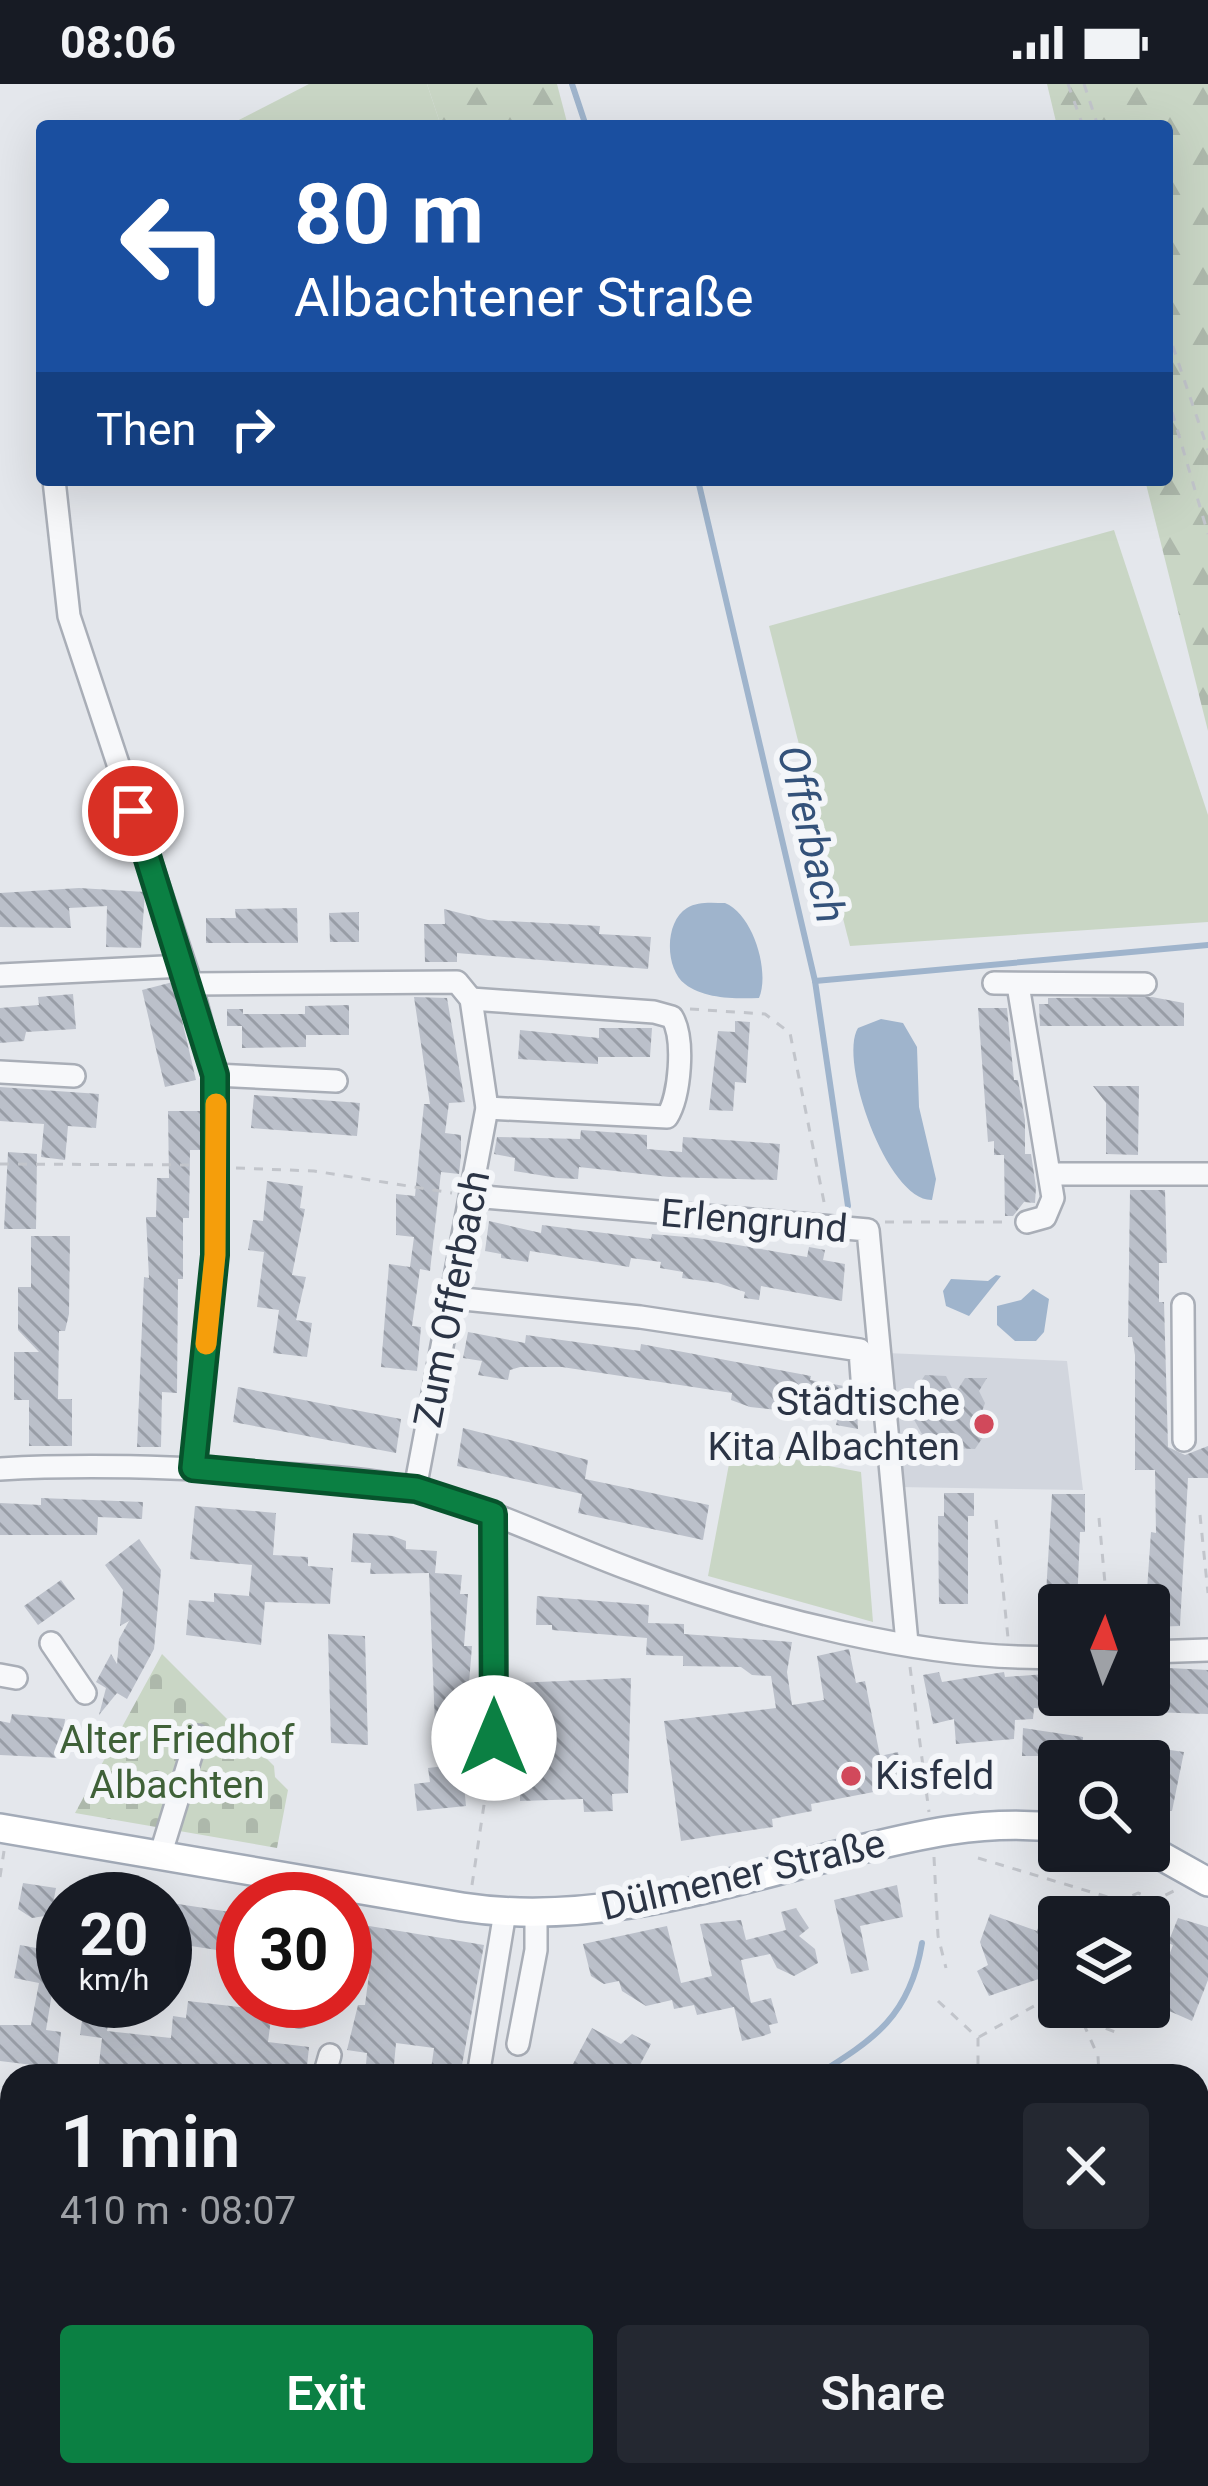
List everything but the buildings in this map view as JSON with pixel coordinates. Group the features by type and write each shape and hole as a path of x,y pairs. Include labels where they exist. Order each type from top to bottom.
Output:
{"main road":[{"name":"Dülmener Straße","path":"372,1897 536,1914 665,1898 922,1825 1038,1828"},
{"name":"Dülmener Straße","path":"2,1839 160,1856 232,1872"},
{"path":"1170,1869 1208,1882"}],"street":[{"path":"55,486 69,616 188,975 215,1075 215,1255 193,1468"},
{"path":"0,975 457,982 471,999 672,1017 678,1029 674,1097 667,1117 487,1108"},
{"path":"994,983 1145,984"},
{"path":"1018,985 1051,1174 1051,1210 1027,1222"},
{"name":"Zum Offerbach","path":"416,1489 487,1108 471,999"},
{"path":"0,1072 74,1076"},
{"path":"215,1075 336,1081"},
{"path":"1051,1174 1208,1174"},
{"name":"Erlengrund","path":"473,1196 868,1230 907,1643"},
{"path":"454,1298 640,1317 860,1350 863,1392"},
{"path":"1183,1305 1184,1440"},
{"path":"1184,1372 1208,1372"},
{"path":"0,1468 86,1464 193,1468 416,1489 493,1514 635,1572 752,1608 907,1643 1038,1657"},
{"path":"493,1514 494,1738"},
{"path":"51,1643 85,1693"},
{"path":"1170,1652 1208,1651"},
{"path":"160,1856 197,1736"},
{"path":"480,2064 505,1912"},
{"path":"518,2044 536,1950 536,1914"}],"path":[{"path":"1068,84 1081,120"},
{"path":"1084,84 1096,120"},
{"path":"1173,347 1208,450"},
{"path":"1173,415 1208,534"},
{"path":"672,1017 688,1009 765,1014 784,1024 830,1227"},
{"path":"868,1230 874,1222 1027,1222"},
{"path":"1200,1515 1208,1593"},
{"path":"1099,1518 1105,1584"},
{"path":"996,1520 1010,1657"},
{"path":"907,1643 929,1813 922,1825 946,1968"},
{"path":"471,1889 494,1738"},
{"path":"0,1877 2,1839"},
{"path":"978,1858 1121,1901 1138,1893 1155,1900 1176,1890 1159,1880"},
{"path":"938,2001 978,2038 978,2064"},
{"path":"978,2038 1038,2004"},
{"path":"1088,2028 1096,2064"},
{"path":"1104,2028 1115,2032"}],"shaded area":[{"name":"Städtische Kita Albachten","path":"887,1353 1067,1361 1083,1490 898,1487"}],"green space":[{"path":"309,84 427,84 439,120 239,120"},
{"path":"427,84 557,84 566,120 439,120"},
{"path":"1047,84 1208,84 1208,731 1147,486 1173,486 1173,120 1056,120"},
{"path":"1114,530 1208,815 1208,922 850,946 769,626"},
{"path":"732,1448 861,1472 873,1622 708,1576"},
{"name":"Alter Friedhof Albachten","path":"162,1654 274,1766 275,1777 288,1790 277,1848 75,1813"}],"water":[{"path":"725,903 744,919 757,946 762,974 759,998 701,993 685,984 674,968 671,934 679,915 696,904"},
{"path":"881,1019 903,1023 917,1047 919,1107 936,1179 932,1200 915,1194 899,1178 861,1097 855,1069 858,1028"},
{"path":"1001,1276 969,1316 946,1306 943,1291 951,1279 988,1281"},
{"path":"1033,1289 1049,1299 1044,1332 1036,1341 1015,1341 997,1325 997,1306 1021,1300"}],"waterway":[{"name":"Offerbach","path":"572,84 584,120"},
{"name":"Offerbach","path":"699,486 815,981 848,1206"},
{"path":"815,981 1208,945"},
{"name":"Offerbach","path":"833,2064 872,2037 899,2007 922,1943"}],"slow traffic":[{"path":"206,1344 215,1255 216,1104"}],"place":[{"name":"Städtische Kita Albachten","path":"984,1424"},
{"name":"Kisfeld","path":"851,1776"}],"route":[{"path":"133,811 191,984 215,1075 215,1255 193,1468 416,1489 493,1514 494,1738"}]}
